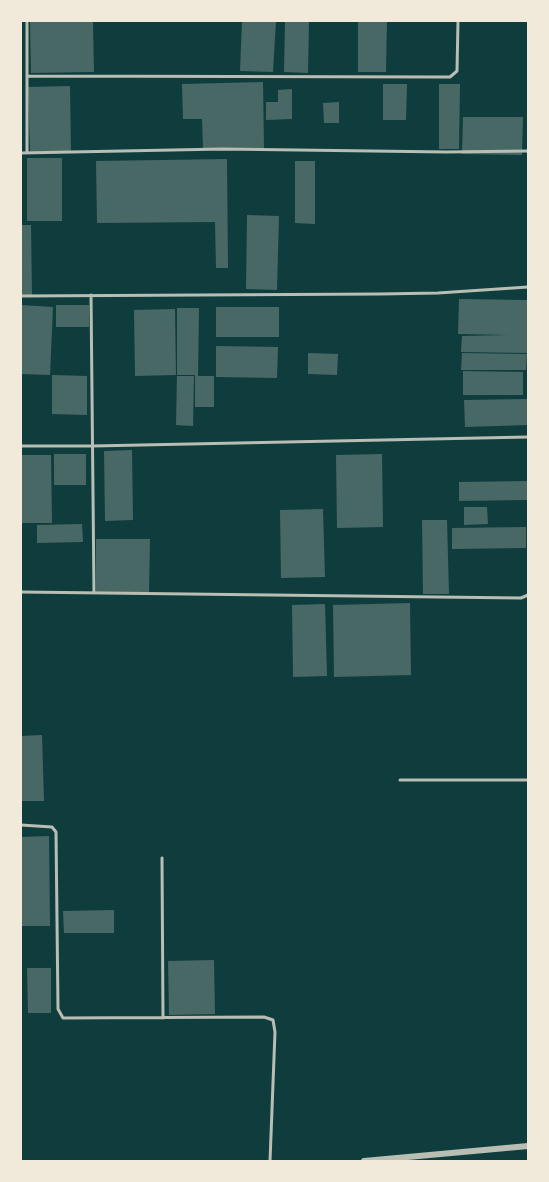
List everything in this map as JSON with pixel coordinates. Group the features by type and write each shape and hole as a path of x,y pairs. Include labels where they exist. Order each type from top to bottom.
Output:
{"street":[{"path":"364,1161 528,1146"}],"lane":[{"path":"27,21 27,153"},
{"path":"27,76 450,77 454,74 458,64 458,21"},
{"path":"21,153 223,149 528,151"},
{"path":"21,296 438,293 528,287"},
{"path":"91,295 94,593"},
{"path":"21,446 528,437"},
{"path":"21,592 521,598 528,595"},
{"path":"400,780 528,780"},
{"path":"21,825 52,827 56,832 58,1009 60,1016 67,1019 264,1017 273,1020 275,1032 270,1161"},
{"path":"162,858 163,1018"}],"building":[{"path":"30,21 93,21 94,72 31,73"},
{"path":"242,21 276,21 273,72 240,71"},
{"path":"285,21 309,21 308,73 284,72"},
{"path":"358,21 387,21 386,72 358,72"},
{"path":"263,82 264,148 203,149 202,119 183,119 182,84"},
{"path":"383,84 407,84 406,120 383,120"},
{"path":"439,84 460,84 459,149 439,149"},
{"path":"70,86 71,151 30,152 28,87"},
{"path":"292,89 292,119 266,120 266,102 278,102 278,90"},
{"path":"339,102 339,123 324,123 323,103"},
{"path":"463,117 523,117 522,155 462,154"},
{"path":"27,158 62,158 62,221 27,221"},
{"path":"227,159 228,268 216,268 215,222 97,223 96,161"},
{"path":"295,161 315,161 315,224 295,223"},
{"path":"247,215 279,216 277,290 246,289"},
{"path":"21,225 31,225 32,295 21,295"},
{"path":"459,299 528,300 528,353 461,352 462,336 508,335 458,334"},
{"path":"21,305 53,307 50,375 21,374"},
{"path":"56,305 89,305 89,327 56,327"},
{"path":"216,307 279,307 279,337 216,337"},
{"path":"177,308 199,308 198,376 214,376 214,407 195,407 195,375 177,375"},
{"path":"175,309 176,375 135,376 134,310"},
{"path":"216,346 278,347 277,378 216,377"},
{"path":"308,353 338,354 337,375 308,374"},
{"path":"462,353 527,354 526,370 461,370"},
{"path":"463,371 523,372 523,395 463,395"},
{"path":"52,375 87,376 87,415 52,414"},
{"path":"177,376 194,376 193,426 176,425"},
{"path":"528,399 528,425 465,427 464,400"},
{"path":"132,450 133,520 105,521 104,451"},
{"path":"54,454 86,454 86,485 54,485"},
{"path":"382,454 383,527 337,528 336,455"},
{"path":"21,455 51,455 52,523 21,523"},
{"path":"527,481 527,500 459,501 459,482"},
{"path":"464,507 487,507 488,524 464,525"},
{"path":"323,509 325,577 281,578 280,510"},
{"path":"422,520 447,520 449,594 423,594"},
{"path":"82,524 83,542 37,543 37,525"},
{"path":"526,527 526,548 452,549 452,528"},
{"path":"96,539 150,539 149,593 96,592"},
{"path":"410,603 411,675 334,677 333,605"},
{"path":"325,604 327,676 293,677 292,605"},
{"path":"42,735 44,801 21,801 21,736"},
{"path":"49,836 50,926 21,926 21,837"},
{"path":"114,910 114,933 64,933 63,911"},
{"path":"214,960 215,1014 169,1015 168,961"},
{"path":"27,968 51,968 51,1013 28,1013"}]}
